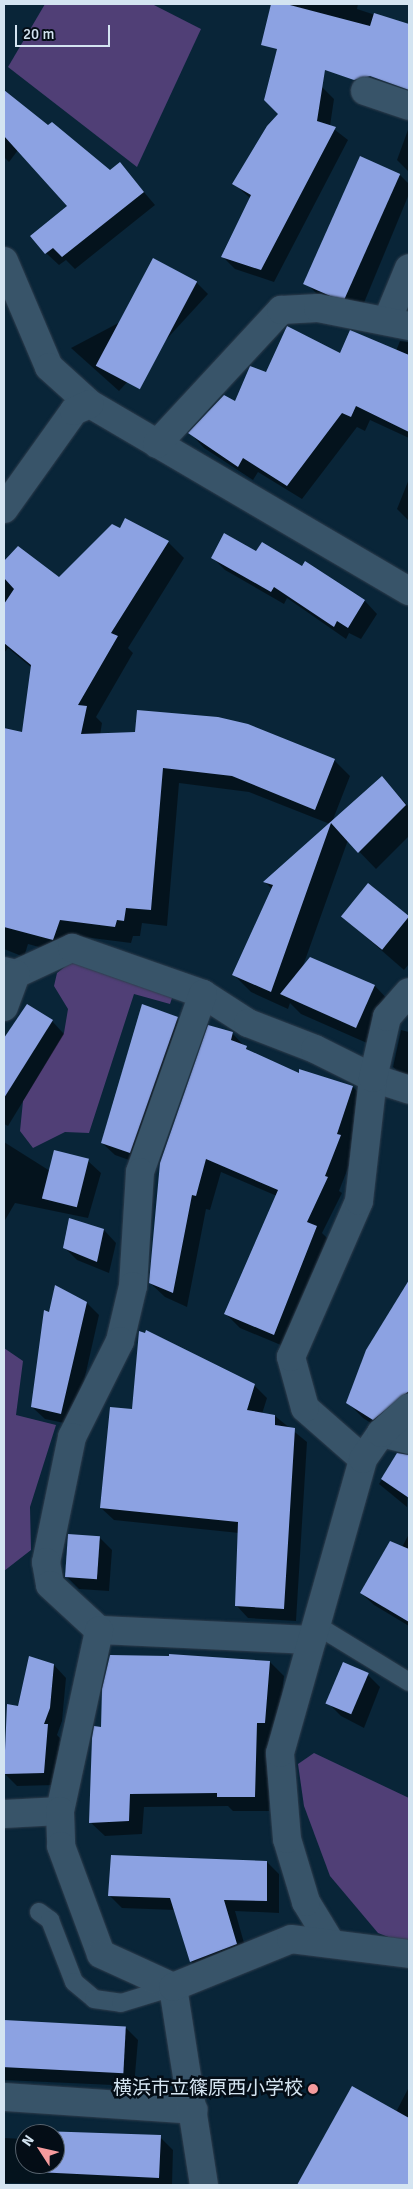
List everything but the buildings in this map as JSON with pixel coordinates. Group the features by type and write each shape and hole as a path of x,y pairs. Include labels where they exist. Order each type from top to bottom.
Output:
{"street":[{"path":"365,91 409,106"},
{"path":"4,261 49,367 90,404 409,591"},
{"path":"157,444 281,310 318,308 398,324 409,268"},
{"path":"4,509 74,412 90,404"},
{"path":"4,1007 10,972 72,948 203,994 248,1023 315,1049 373,1078 409,1090"},
{"path":"363,1459 306,1408 291,1357 358,1201 373,1078 387,1017 409,992"},
{"path":"203,994 140,1172 133,1286 120,1341 72,1437 46,1562 50,1585 99,1630 314,1633"},
{"path":"331,1943 306,1902 287,1839 280,1753 363,1459 381,1433 409,1408"},
{"path":"381,1433 409,1440"},
{"path":"99,1630 60,1811 61,1846 100,1954 173,1987 291,1939 409,1954"},
{"path":"4,1814 60,1811"},
{"path":"173,1987 194,2110 204,2185"},
{"path":"4,2097 194,2110"}],"lane":[{"path":"314,1633 409,1682"},
{"path":"39,1912 50,1920 74,1982 94,1999 121,2003 173,1987"}],"shaded area":[{"path":"45,4 152,4 201,29 137,167 8,67"},
{"path":"76,958 174,992 170,1004 134,994 89,1133 65,1132 33,1148 20,1131 23,1101 64,1033 68,1009 54,986 57,973"},
{"path":"4,1348 23,1361 16,1415 56,1425 30,1507 31,1550 4,1571"},
{"path":"314,1753 409,1798 409,1945 378,1933 330,1876 304,1806 298,1764"}],"place":[{"name":"横浜市立篠原西小学校","path":"313,2089"}]}
